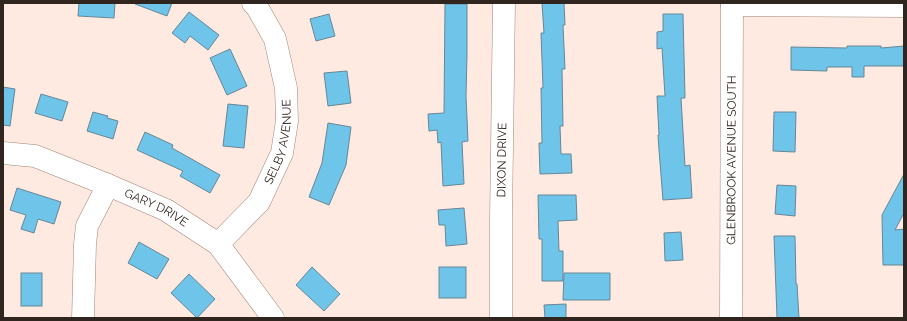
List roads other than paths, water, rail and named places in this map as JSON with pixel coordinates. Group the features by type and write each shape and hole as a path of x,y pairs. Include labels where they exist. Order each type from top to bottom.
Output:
{"street":[{"name":"SELBY AVENUE","path":"218,244 259,202 282,153 287,121 286,88 275,39 257,7 253,3"},
{"name":"DIXON DRIVE","path":"501,318 500,219 504,3"},
{"path":"732,4 904,6"},
{"name":"GLENBROOK AVENUE SOUTH","path":"731,318 732,4"},
{"name":"GARY DRIVE","path":"3,152 35,156 166,210 218,244 273,318"},
{"path":"83,318 85,244 87,226 108,185"}]}
